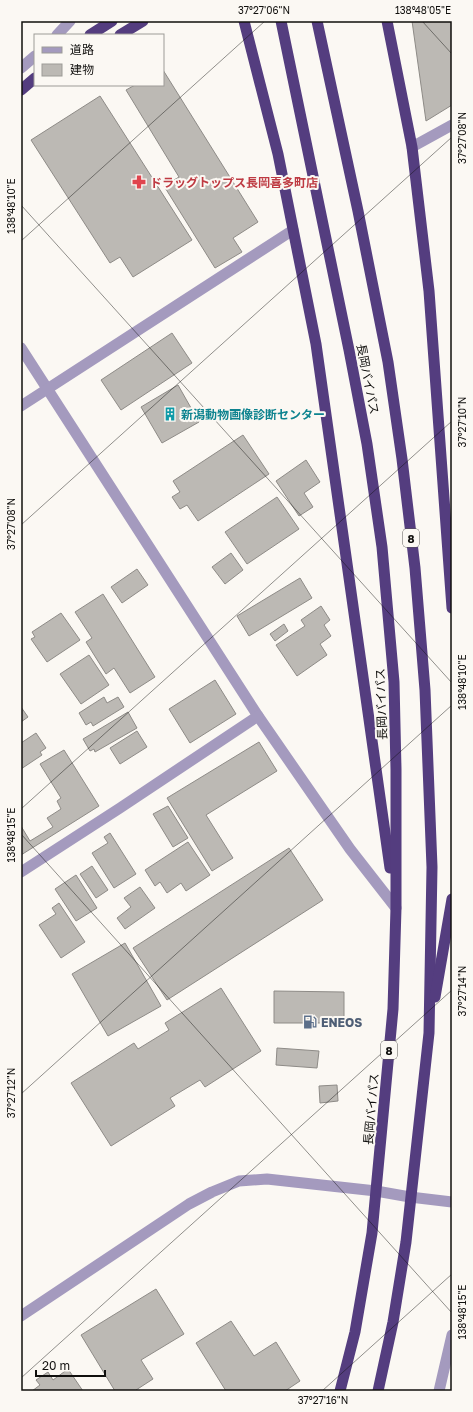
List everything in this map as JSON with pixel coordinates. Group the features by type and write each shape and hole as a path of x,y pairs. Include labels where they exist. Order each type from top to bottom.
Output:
{"highway":[{"path":"92,34 112,21"},
{"path":"122,34 143,21"},
{"path":"244,21 278,154 316,344 396,908"},
{"name":"長岡バイパス","path":"282,21 367,444 382,547 394,682 396,769 396,908 392,1008 372,1233 355,1332 340,1391"},
{"name":"長岡バイパス","path":"317,21 358,211 388,362 402,459 425,690 432,867 429,1033 406,1242 393,1322 378,1391"},
{"path":"387,21 412,147 430,291 452,608"},
{"path":"21,90 34,79"},
{"path":"21,94 34,86"},
{"path":"429,1033 452,899"}],"street":[{"path":"58,34 70,21"},
{"path":"21,68 34,57"},
{"path":"412,147 452,125"},
{"path":"21,406 293,230"},
{"path":"21,348 258,716 350,849 396,908"},
{"path":"21,872 258,716"},
{"path":"21,1316 189,1204 212,1192 239,1181 267,1179 376,1191 452,1202"},
{"path":"439,1391 452,1335"}],"building":[{"path":"412,21 452,21 452,105 426,121"},
{"path":"164,72 258,222 233,238 242,252 215,268 164,186 179,177 126,90 133,86 164,86"},
{"path":"100,96 192,240 133,277 120,257 110,263 31,140"},
{"path":"172,333 192,363 121,410 101,380"},
{"name":"新潟動物画像診断センター","path":"178,385 199,422 162,443 141,407"},
{"path":"243,435 269,474 198,521 187,505 180,509 172,497 180,492 173,481"},
{"path":"306,460 320,482 304,493 313,507 299,516 276,481"},
{"path":"277,497 299,529 247,564 225,532"},
{"path":"231,553 243,570 225,584 212,567"},
{"path":"137,569 148,585 122,603 111,587"},
{"path":"300,578 312,598 249,636 237,616"},
{"path":"103,594 155,677 130,693 114,668 106,674 86,642 92,638 75,612"},
{"path":"321,606 330,620 324,625 331,636 320,644 327,655 297,676 276,645 305,626 301,620"},
{"path":"61,613 80,640 47,662 31,639 35,637 32,632"},
{"path":"284,624 288,631 275,641 270,634"},
{"path":"89,655 109,685 81,704 60,674"},
{"path":"215,680 236,714 190,743 169,709"},
{"path":"104,697 107,703 118,697 124,707 93,726 91,722 86,725 79,713"},
{"path":"21,707 28,717 21,722"},
{"path":"128,712 137,728 95,752 94,749 90,751 83,739"},
{"path":"137,731 147,747 120,764 110,748"},
{"path":"36,733 46,748 40,752 42,755 21,769 21,743"},
{"path":"259,742 277,771 206,815 233,858 212,871 167,798"},
{"path":"64,750 99,806 21,855 21,826 30,841 53,827 47,818 61,809 57,801 61,798 40,764"},
{"path":"168,806 188,838 173,847 153,814"},
{"path":"110,833 136,874 114,888 92,853 108,843 104,837"},
{"path":"188,842 210,875 186,891 181,883 167,893 160,882 155,886 145,870"},
{"path":"289,848 323,900 167,1000 133,948"},
{"path":"92,866 108,890 96,898 80,874"},
{"path":"76,875 97,908 76,921 55,889"},
{"path":"140,887 155,908 125,929 117,918 131,907 124,898"},
{"path":"59,903 85,942 61,958 39,925 56,914 52,908"},
{"path":"125,943 161,1006 108,1036 72,974"},
{"path":"221,988 261,1051 205,1087 200,1080 170,1098 175,1106 111,1146 71,1083 134,1043 138,1049 169,1030 165,1023"},
{"path":"274,991 344,992 344,1023 274,1023"},
{"path":"277,1048 319,1051 317,1068 276,1065"},
{"path":"337,1085 338,1101 320,1103 319,1086"},
{"path":"156,1289 184,1334 141,1360 153,1379 136,1390 137,1391 115,1391 81,1335"},
{"path":"231,1321 254,1356 276,1342 300,1381 285,1391 226,1391 196,1343"},
{"path":"68,1369 83,1391 32,1391 40,1385 36,1380 48,1372 53,1380"}],"place":[{"name":"ドラッグトップス長岡喜多町店","path":"139,182"},
{"name":"新潟動物画像診断センター","path":"170,414"},
{"name":"ENEOS","path":"310,1022"}]}
